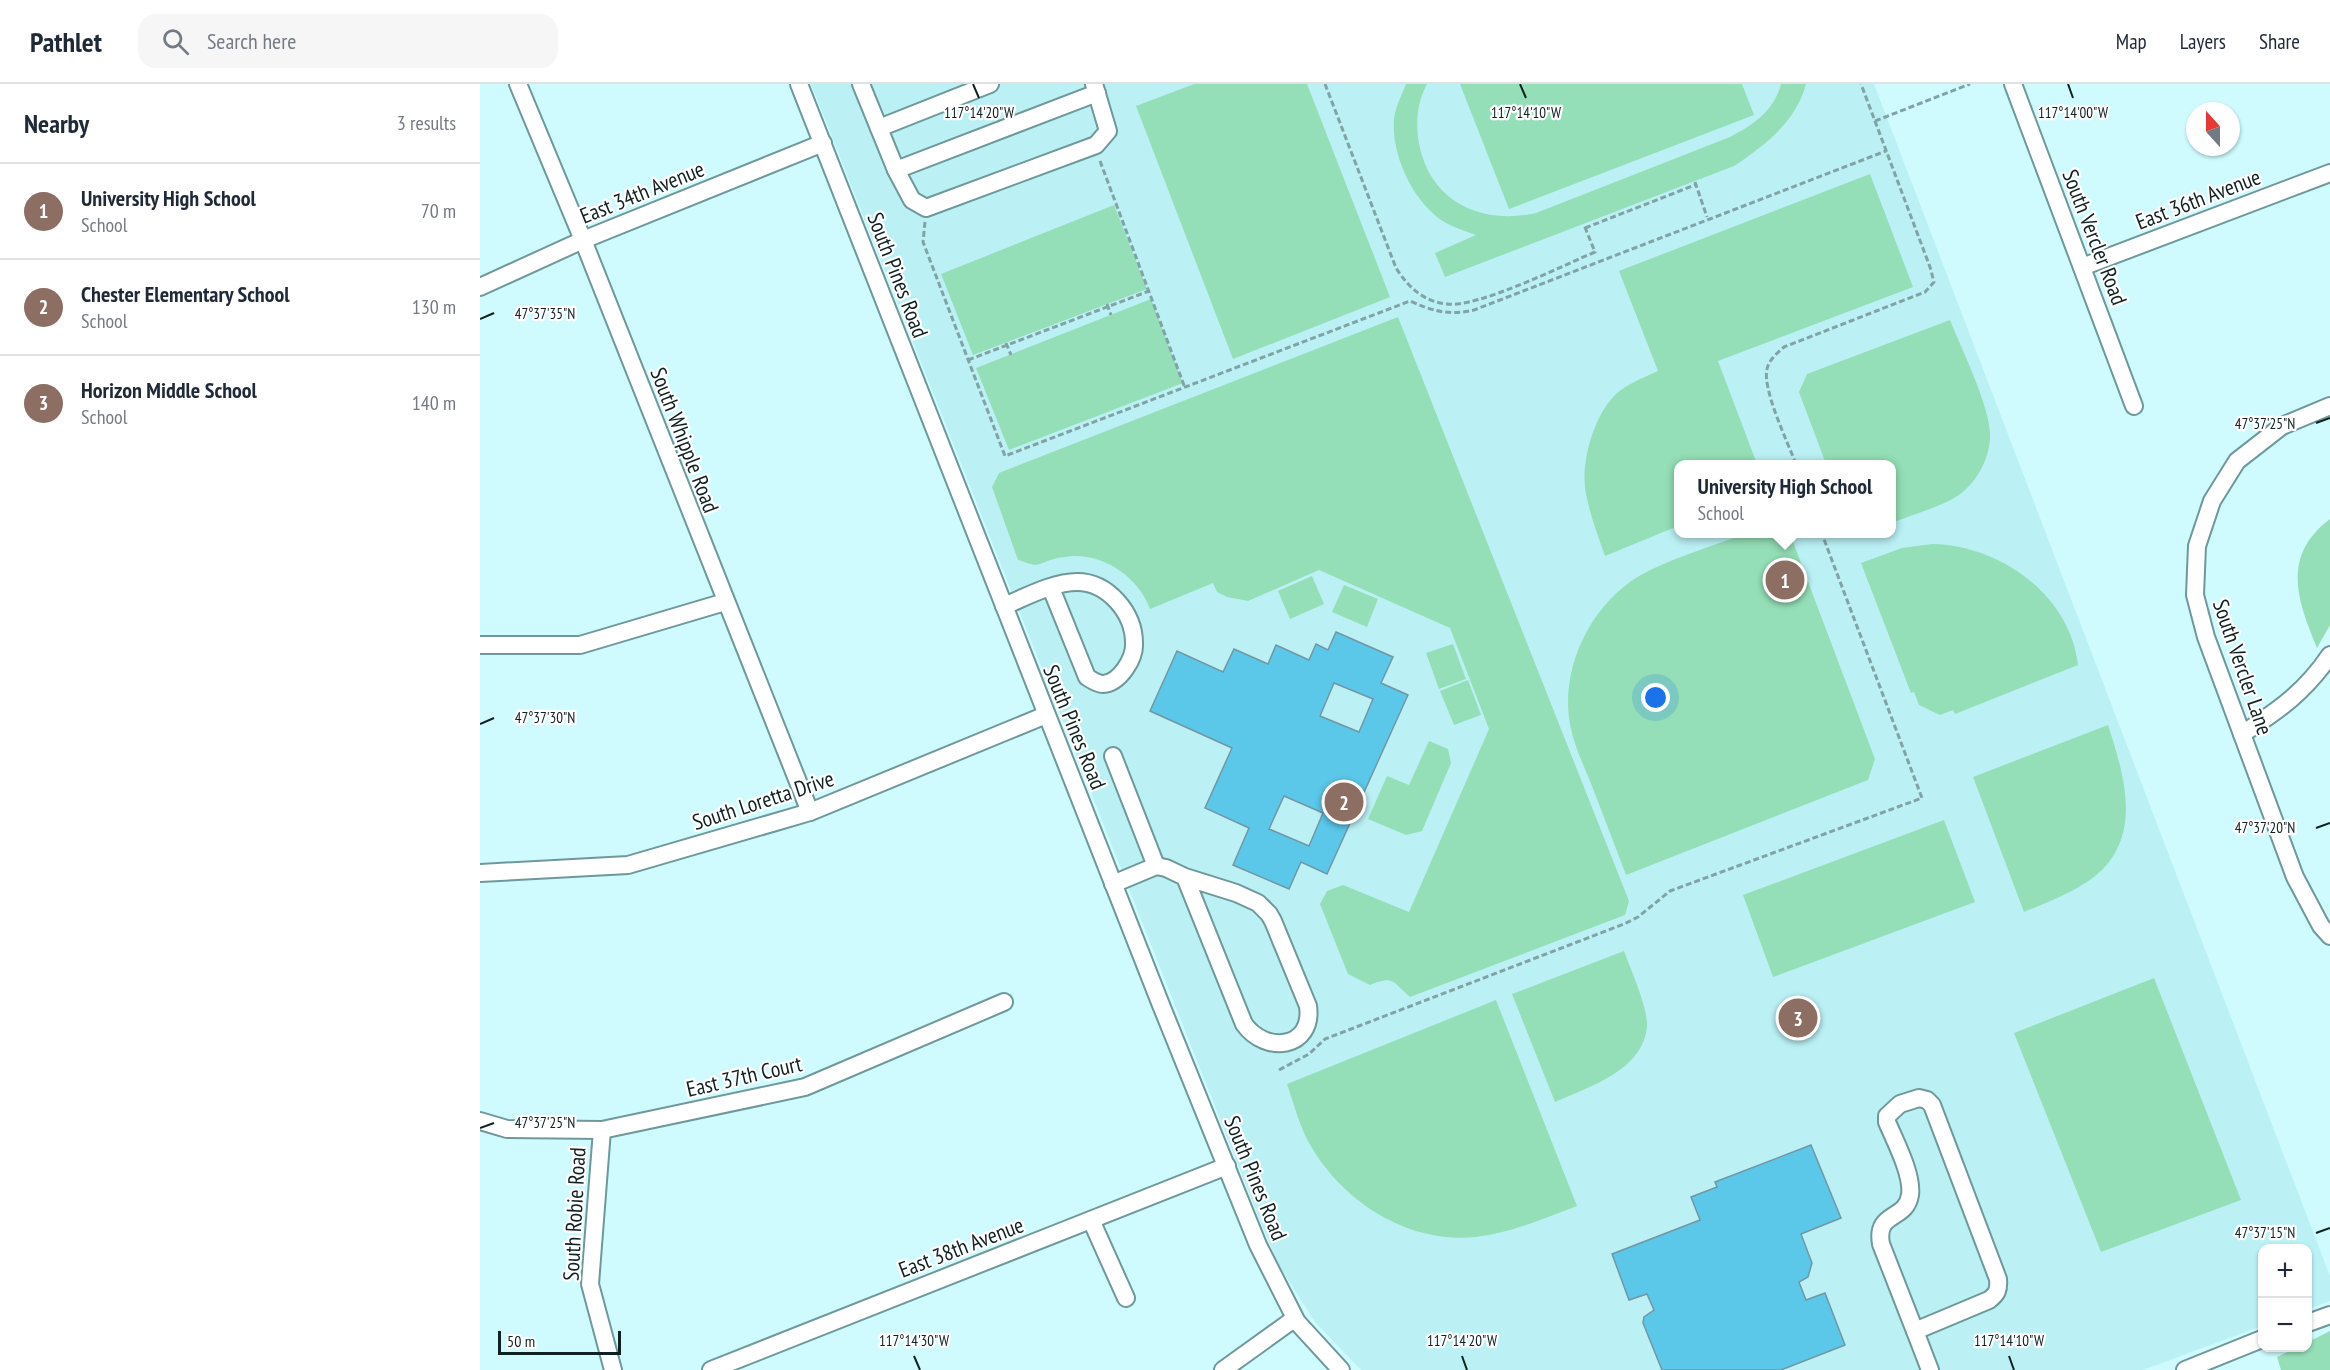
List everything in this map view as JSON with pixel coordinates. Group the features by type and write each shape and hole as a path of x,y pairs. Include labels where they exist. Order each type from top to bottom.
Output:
{"street":[{"name":"South Whipple Road","path":"518,84 583,240 810,812"},
{"name":"South Pines Road","path":"800,84 1046,715 1258,1245 1297,1322 1341,1370"},
{"path":"861,84 896,170 912,200 926,208 1096,145 1108,132 1096,87 896,170"},
{"path":"879,128 990,84"},
{"name":"South Vercler Road","path":"2013,84 2134,406"},
{"name":"East 34th Avenue","path":"480,287 583,240 823,143"},
{"name":"East 36th Avenue","path":"2082,267 2330,173"},
{"name":"South Vercler Lane","path":"2330,406 2282,426 2237,461 2212,501 2197,546 2194,595 2206,638 2295,877 2321,926 2330,936"},
{"path":"1004,606 1051,588 1075,582 1103,588 1124,610 1134,633 1135,646 1121,674 1104,684 1096,683 1087,677 1051,588"},
{"path":"480,645 580,645 725,602"},
{"path":"2242,734 2288,704 2318,672 2330,655"},
{"name":"South Loretta Drive","path":"480,873 628,865 810,812 1046,715"},
{"path":"1113,756 1156,866"},
{"path":"1113,884 1156,866 1166,868 1185,878 1236,893 1264,908 1273,921 1290,959 1308,1012 1300,1035 1296,1039 1281,1044 1266,1042 1251,1034 1244,1024 1185,878"},
{"name":"East 37th Court","path":"480,1121 507,1129 602,1130 805,1087 1004,1002"},
{"path":"1915,1331 1989,1300 1997,1294 1998,1279 1932,1105 1927,1100 1919,1098 1900,1104 1887,1116 1887,1122 1906,1169 1911,1192 1908,1203 1899,1213 1884,1222 1879,1233 1881,1244 1930,1370"},
{"name":"South Robie Road","path":"602,1130 590,1284 613,1370"},
{"name":"East 38th Avenue","path":"711,1370 1227,1166"},
{"path":"1091,1220 1126,1298"},
{"path":"2312,1321 2330,1315"},
{"path":"1223,1370 1294,1319 1297,1322"},
{"path":"2185,1370 2210,1365 2258,1341"}],"path":[{"path":"1325,84 1396,268 1415,292 1432,300 1448,305 1488,296 1595,252 1585,226 1695,184 1707,217"},
{"path":"1794,460 1767,387 1767,367 1770,360 1784,347 1926,292 1934,282 1861,84"},
{"path":"1875,121 1970,84"},
{"path":"1096,145 1118,213 1186,388"},
{"path":"926,208 923,243 1005,456 1410,301 1445,313 1474,310 1886,151"},
{"path":"968,360 1149,291"},
{"path":"1107,306 1111,315"},
{"path":"1007,344 1011,354"},
{"path":"1279,1070 1309,1054 1325,1039 1624,924 1670,891 1922,798 1824,538"}],"shaded area":[{"path":"811,84 1874,84 2330,1276 2330,1301 2312,1308 2312,1244 2258,1244 2258,1327 2143,1370 1362,1370 1315,1322 1280,1267 1263,1228"}],"green space":[{"path":"1194,84 1307,84 1390,297 1233,359 1136,106"},
{"path":"1406,84 1427,84 1418,110 1418,137 1423,159 1432,177 1444,192 1458,203 1475,211 1515,216 1536,213 1730,137 1762,116 1778,94 1781,84 1806,84 1795,110 1787,121 1768,141 1734,166 1445,277 1435,253 1476,235 1449,225 1434,215 1407,178 1396,148 1394,133 1394,119"},
{"path":"1460,84 1742,84 1754,115 1509,209"},
{"path":"1870,174 1913,287 1718,361 1755,460 1674,460 1674,528 1605,556 1586,494 1585,469 1590,442 1600,416 1614,396 1629,385 1658,371 1619,271"},
{"path":"1114,205 1147,289 973,355 941,274"},
{"path":"1151,299 1183,383 1009,450 976,368"},
{"path":"1398,317 1629,901 1625,915 1410,997 1389,980 1370,985 1348,974 1320,904 1327,891 1343,885 1409,912 1489,729 1450,628 1319,570 1248,601 1227,597 1217,592 1213,583 1150,609 1130,578 1109,564 1073,556 1056,558 1036,565 1018,560 992,487 999,473"},
{"path":"1950,320 1986,410 1989,424 1988,450 1976,478 1951,500 1896,521 1896,460 1824,460 1799,392 1807,374"},
{"path":"2330,519 2330,625 2317,648 2299,596 2299,563 2304,548 2315,533"},
{"path":"1734,538 1792,538 1875,759 1868,780 1626,875 1571,729 1568,707 1569,685 1581,642 1605,605 1639,576 1691,553"},
{"path":"1932,544 1982,553 2006,564 2028,579 2046,596 2061,617 2072,640 2078,665 1955,714 1953,710 1940,715 1919,705 1914,692 1911,693 1861,563 1902,548"},
{"path":"1312,576 1324,604 1290,619 1278,591"},
{"path":"1344,585 1378,599 1367,627 1332,612"},
{"path":"1453,644 1466,679 1439,689 1426,653"},
{"path":"1468,680 1481,715 1454,725 1440,691"},
{"path":"2108,725 2119,762 2126,800 2122,837 2114,854 2094,877 2065,894 2024,912 1973,777"},
{"path":"1429,741 1448,749 1451,763 1422,831 1406,835 1368,819 1387,776 1409,785"},
{"path":"1944,820 1975,902 1773,977 1743,895"},
{"path":"1624,951 1647,1018 1644,1041 1626,1065 1613,1075 1555,1102 1512,994"},
{"path":"2154,978 2241,1200 2101,1252 2014,1033"},
{"path":"1496,1000 1577,1206 1515,1229 1476,1237 1427,1234 1381,1216 1342,1186 1326,1168 1304,1133 1287,1084"},
{"path":"2330,1331 2330,1370 2281,1370 2277,1357 2288,1352 2312,1352 2312,1340"}],"building":[{"path":"1336,632 1393,657 1381,683 1408,695 1327,874 1301,862 1289,889 1233,865 1249,828 1205,808 1232,748 1150,711 1177,651 1223,672 1234,649 1268,664 1276,645 1309,660 1316,644 1328,650","holes":["1334,683 1373,699 1359,732 1320,716","1284,796 1323,813 1309,846 1269,829"]},
{"path":"1811,1145 1841,1218 1801,1234 1812,1263 1808,1277 1799,1282 1806,1300 1825,1293 1845,1345 1781,1370 1662,1370 1643,1323 1644,1317 1654,1310 1647,1294 1629,1300 1612,1254 1700,1220 1691,1197 1717,1187 1715,1182"}],"place":[{"name":"University High School","path":"1785,580"},
{"name":"Chester Elementary School","path":"1344,802"},
{"name":"Horizon Middle School","path":"1798,1018"}]}
